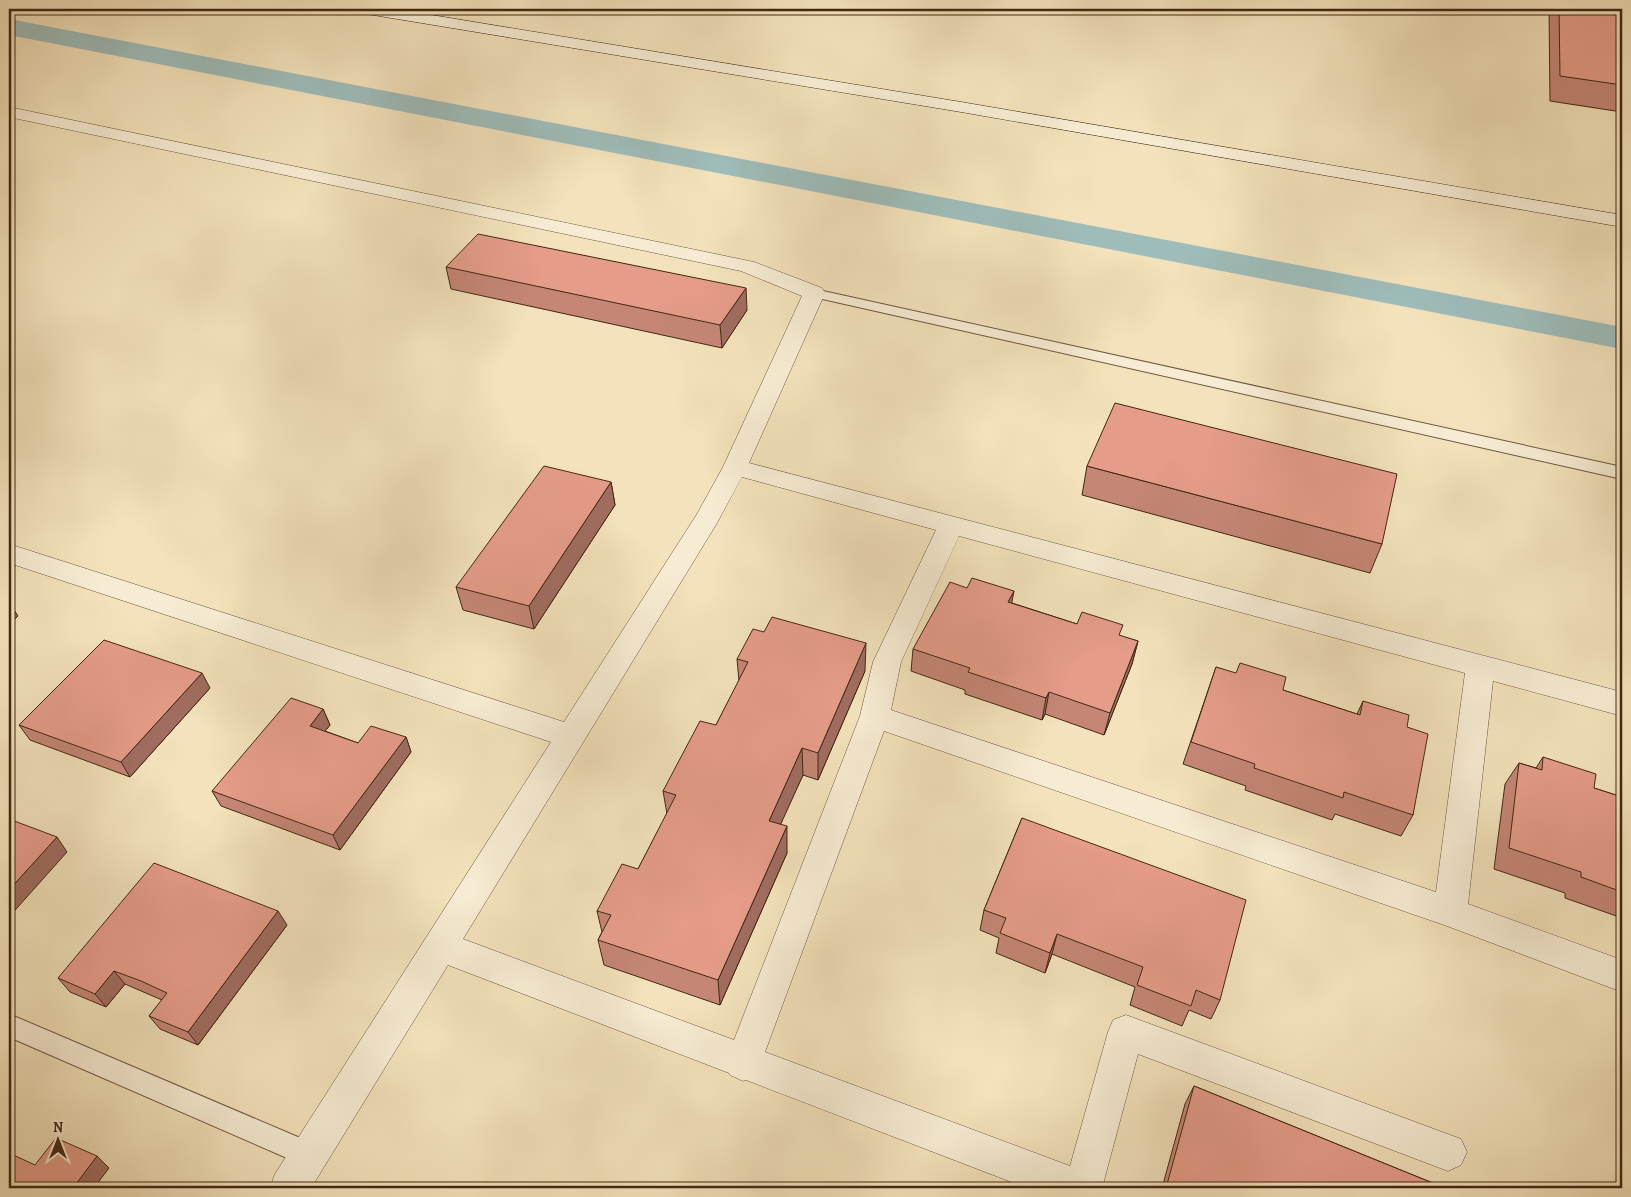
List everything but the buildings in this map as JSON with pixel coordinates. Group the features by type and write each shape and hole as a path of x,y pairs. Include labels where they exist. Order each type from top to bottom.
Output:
{"street":[{"path":"367,9 392,11 961,107 1622,221"},
{"path":"9,112 747,266 814,293 735,467 708,518 289,1188"},
{"path":"735,467 1622,704"},
{"path":"743,1063 875,716 887,662 951,525"},
{"path":"9,553 571,736"},
{"path":"1450,912 1480,666"},
{"path":"875,716 1450,912 1622,976"},
{"path":"440,946 743,1063 1077,1188"},
{"path":"1083,1188 1126,1032 1448,1152"}],"lane":[{"path":"814,293 1622,473"},
{"path":"9,1026 310,1155"}],"waterway":[{"path":"9,27 1622,338"}]}
